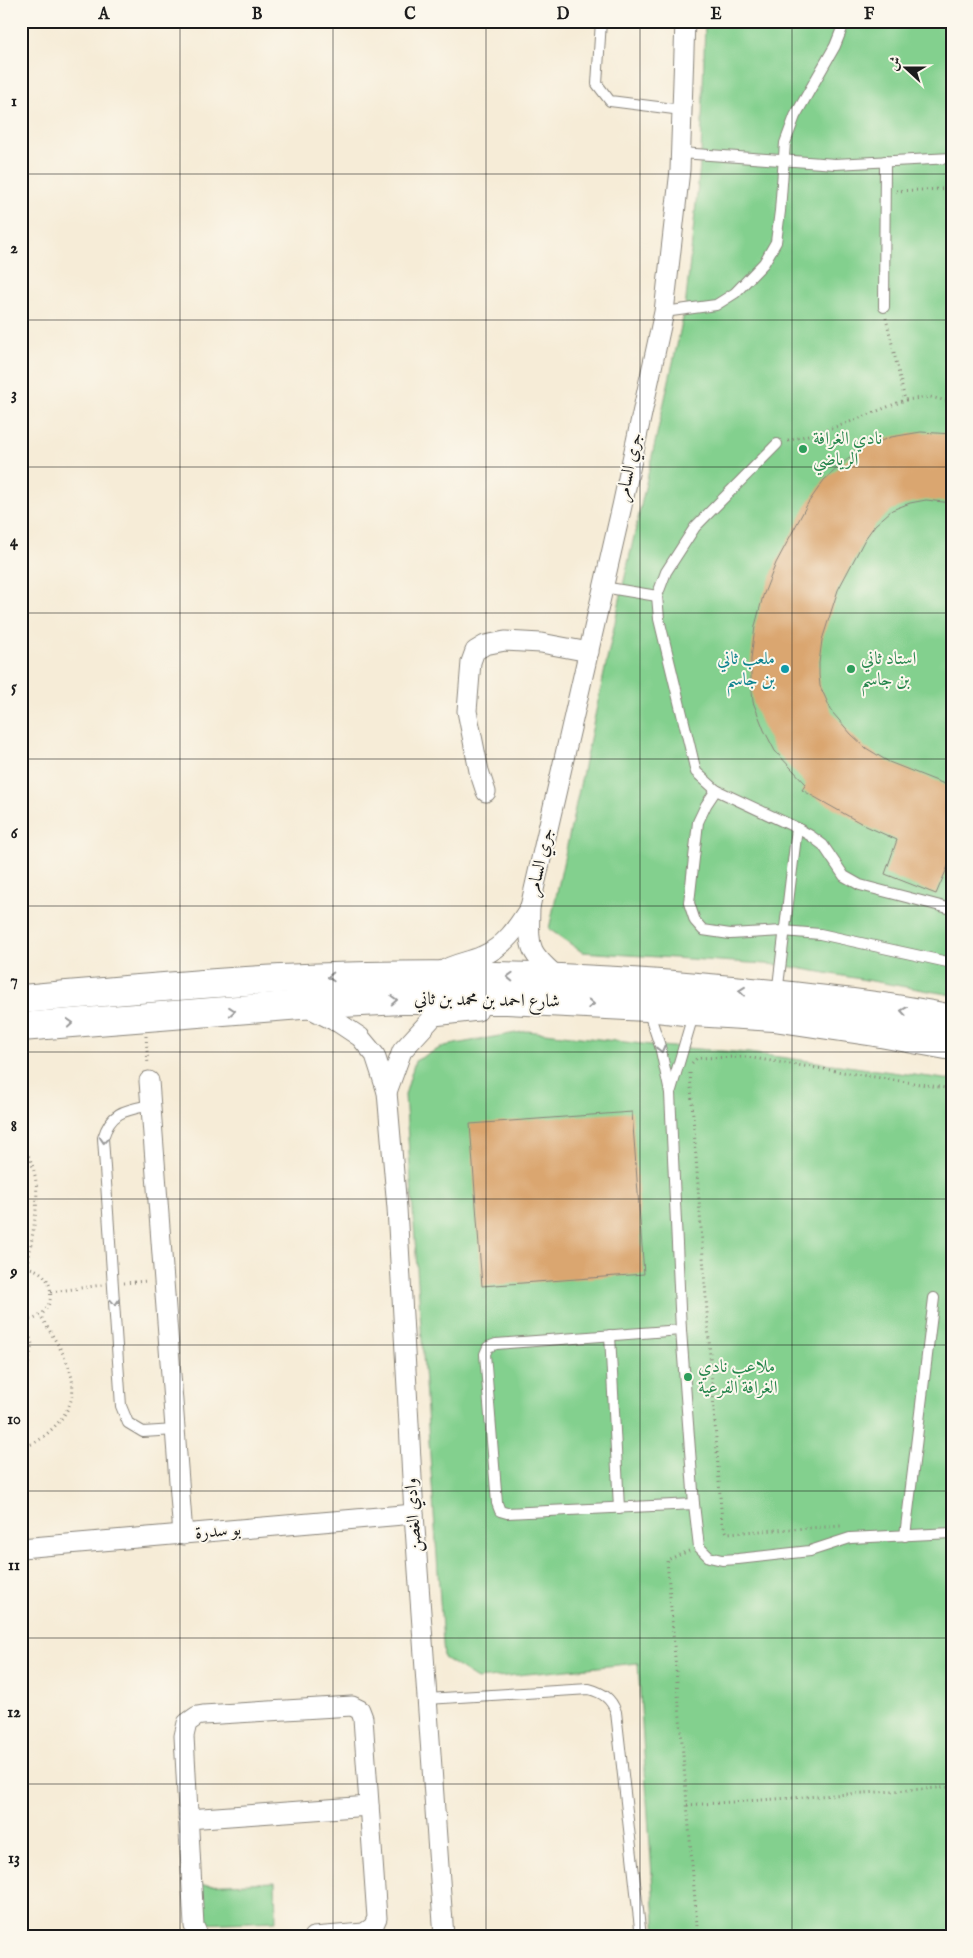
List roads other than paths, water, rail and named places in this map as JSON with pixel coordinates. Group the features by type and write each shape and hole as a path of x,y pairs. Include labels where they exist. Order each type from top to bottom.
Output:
{"street":[{"name":"جري السامر","path":"561,991 531,947 529,930 530,906 589,652 664,312 673,246 681,153 684,21"},
{"path":"486,792 467,711 471,662 475,651 486,645 504,641 541,643 589,652"},
{"name":"جري السامر","path":"436,976 454,965 484,956 495,950 512,933 530,906"},
{"name":"شارع احمد بن محمد بن ثاني","path":"21,999 273,980 368,976 436,976 561,991 647,1007 787,1018 952,1046"},
{"name":"شارع احمد بن محمد بن ثاني","path":"21,1027 301,1005 448,999 659,983 915,1012 952,1019"},
{"name":"وادي الغصن","path":"387,1092 402,1051 434,1016 561,991"},
{"name":"وادي الغصن","path":"301,1005 339,1023 360,1037 375,1055 387,1092 397,1208 414,1514 444,1937"},
{"path":"149,1081 183,1535"},
{"name":"بو سدرة","path":"21,1548 414,1514"},
{"path":"198,1937 194,1926 184,1729 191,1719 203,1715 348,1706 360,1710 363,1718 377,1918 367,1934 312,1937"},
{"path":"188,1819 369,1806"}],"lane":[{"path":"601,21 597,84 610,101 682,110"},
{"path":"664,312 716,304 734,294 764,263 776,242 784,143 795,116 835,46 845,21"},
{"path":"681,153 835,164 952,158"},
{"path":"884,307 885,161"},
{"path":"777,444 695,527 666,572 657,596 659,619 696,772 716,790 811,836 823,845 844,876 860,885 952,909"},
{"path":"603,587 657,596"},
{"path":"716,790 698,822 689,903 695,921 703,930 730,934 783,932 820,934 952,963"},
{"path":"776,995 797,828"},
{"path":"647,1007 660,1046 670,1093 681,1330 699,1547 710,1558 730,1560 810,1552 850,1538 952,1533"},
{"path":"670,1093 694,1012"},
{"path":"151,1105 122,1110 107,1124 103,1138 121,1406 128,1423 143,1432 175,1430"},
{"path":"904,1536 934,1298"},
{"path":"681,1330 496,1344 488,1347 485,1354 497,1503 500,1511 507,1513 694,1504"},
{"path":"610,1335 619,1508"},
{"path":"427,1699 589,1689 606,1696 613,1704 616,1712 641,1937"}],"place":[{"name":"نادي الغرافة الرياضي","path":"803,449"},
{"name":"ملعب ثاني بن جاسم","path":"785,669"},
{"name":"استاد ثاني بن جاسم","path":"851,669"},
{"name":"ملاعب نادي الغرافة الفرعية","path":"688,1377"}]}
